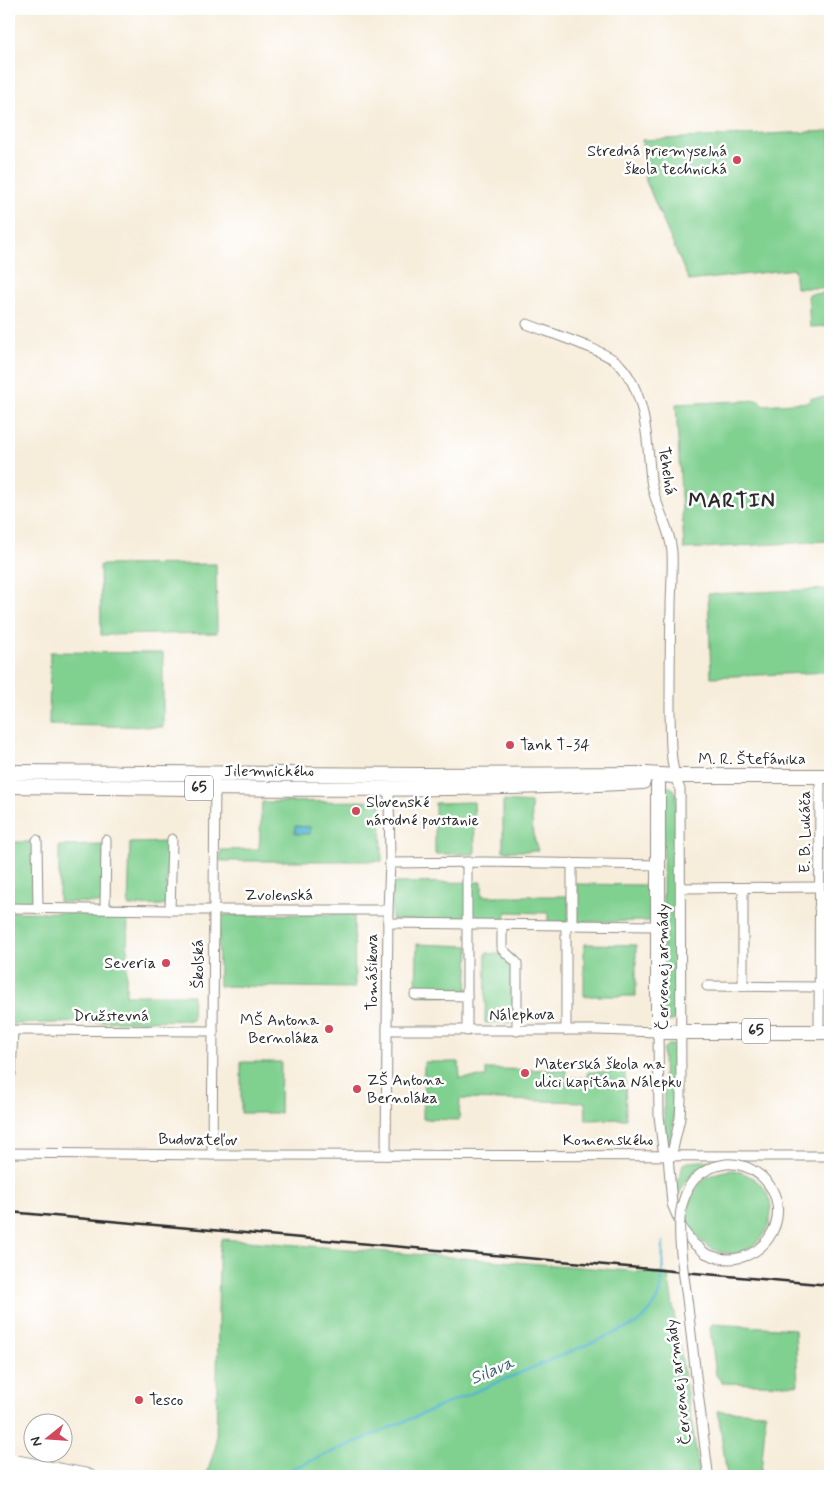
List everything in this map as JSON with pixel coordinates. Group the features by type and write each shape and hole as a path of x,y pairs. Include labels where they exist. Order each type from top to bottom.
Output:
{"main road":[{"name":"Jilemnického","path":"9,772 440,775 646,774 674,776"},
{"name":"M. R. Štefánika","path":"674,776 825,776"},
{"path":"658,784 674,776"},
{"name":"Jilemnického","path":"9,786 440,790 540,788 645,782 658,784"},
{"name":"Červenej armády","path":"658,784 658,1032"},
{"name":"65","path":"658,1032 825,1032"},
{"path":"9,1461 88,1476"},
{"path":"9,1474 24,1476"}],"street":[{"name":"Tehelná","path":"527,324 597,351 620,364 638,398 644,414 652,489 669,532 672,552 670,659 671,754 674,776"},
{"name":"Školská","path":"212,1155 215,774"},
{"path":"440,775 440,790"},
{"name":"Červenej armády","path":"668,1156 673,1149 680,1118 680,788 674,776"},
{"name":"E. B. Lukáča","path":"825,776 819,888 820,987 825,1032"},
{"name":"Tomášikova","path":"386,1155 390,863 389,790"},
{"path":"38,840 38,909"},
{"path":"105,908 106,840"},
{"path":"170,910 172,840"},
{"path":"467,862 467,1031"},
{"path":"390,863 659,864"},
{"path":"566,1030 572,863"},
{"name":"E. B. Lukáča","path":"680,888 819,888"},
{"path":"743,888 743,986"},
{"name":"Zvolenská","path":"9,908 388,910"},
{"path":"819,908 830,908"},
{"path":"388,923 569,926 653,926 659,924"},
{"path":"502,924 502,949 517,963 517,1031"},
{"path":"707,986 820,987"},
{"path":"415,995 467,996"},
{"path":"11,1030 11,1074"},
{"name":"Družstevná","path":"11,1030 213,1031"},
{"name":"Nálepkova","path":"387,1030 658,1032"},
{"name":"Červenej armády","path":"658,1032 659,1116 663,1149 668,1156 674,1213 687,1236 705,1253 718,1258 737,1259 756,1251 767,1240 775,1224 776,1205 770,1188 756,1173 749,1168 732,1164 715,1166 698,1176 690,1186 685,1197 680,1216 685,1283 708,1474"},
{"name":"Budovateľov","path":"9,1153 386,1155"},
{"name":"Komenského","path":"386,1155 830,1156"}],"green space":[{"path":"830,131 830,288 796,288 794,269 689,281 645,179 642,140"},
{"path":"830,293 830,326 810,327 808,294"},
{"path":"830,397 830,541 684,549 676,404 760,400 761,405 810,402 810,398"},
{"path":"216,564 217,633 101,635 100,565"},
{"path":"830,589 830,672 711,677 708,594"},
{"path":"50,652 163,653 163,727 49,725"},
{"path":"671,787 676,793 675,1018 672,1021 665,1021 662,1016 664,789"},
{"path":"381,801 382,861 220,861 221,850 259,849 262,802"},
{"path":"503,801 531,803 533,834 538,851 503,851"},
{"path":"474,802 475,854 435,854 435,803"},
{"path":"9,842 36,842 35,903 9,903"},
{"path":"168,842 166,905 128,906 130,843"},
{"path":"104,845 103,903 59,902 59,846"},
{"path":"482,882 482,896 569,896 568,922 548,923 548,913 506,912 505,921 392,920 392,883"},
{"path":"575,884 650,885 651,921 575,922"},
{"path":"9,912 128,913 126,995 193,995 192,1020 9,1024"},
{"path":"354,914 355,988 219,986 218,915"},
{"path":"417,944 469,946 467,997 416,995"},
{"path":"584,944 636,945 636,996 584,996"},
{"path":"486,953 514,955 514,1023 485,1023"},
{"path":"668,1045 673,1045 676,1048 674,1116 670,1149 667,1149 664,1116 663,1049"},
{"path":"241,1062 281,1062 280,1113 241,1113"},
{"path":"424,1062 459,1062 460,1078 486,1077 486,1069 566,1070 566,1077 586,1078 588,1072 625,1072 626,1119 586,1120 585,1102 460,1099 459,1120 423,1119"},
{"path":"714,1160 701,1167 691,1176 683,1186 677,1199 677,1178 680,1178 683,1164"},
{"path":"733,1170 757,1181 769,1199 770,1218 763,1236 749,1249 730,1253 708,1246 686,1224 690,1202 698,1186 711,1175"},
{"path":"221,1239 668,1274 700,1476 206,1476 216,1445 219,1255"},
{"path":"712,1324 795,1329 798,1385 722,1383 716,1375 710,1328"},
{"path":"718,1411 766,1413 761,1473 830,1473 830,1476 727,1476"}],"water":[{"path":"295,826 310,827 310,834 295,834"}],"waterway":[{"name":"Silava","path":"275,1476 636,1324 653,1307 661,1288 663,1242"}],"railway":[{"path":"9,1212 830,1285"}],"place":[{"name":"Stredná priemyselná škola technická","path":"737,160"},
{"name":"Tank T-34","path":"510,745"},
{"name":"Slovenské národné povstanie","path":"356,811"},
{"name":"Severia","path":"166,963"},
{"name":"MŠ Antona Bernoláka","path":"329,1029"},
{"name":"Materská škola na ulici kapitána Nálepku","path":"525,1073"},
{"name":"ZŠ Antona Bernoláka","path":"357,1089"},
{"name":"Tesco","path":"139,1400"}],"district":[{"name":"MARTIN","path":"732,501"}]}
